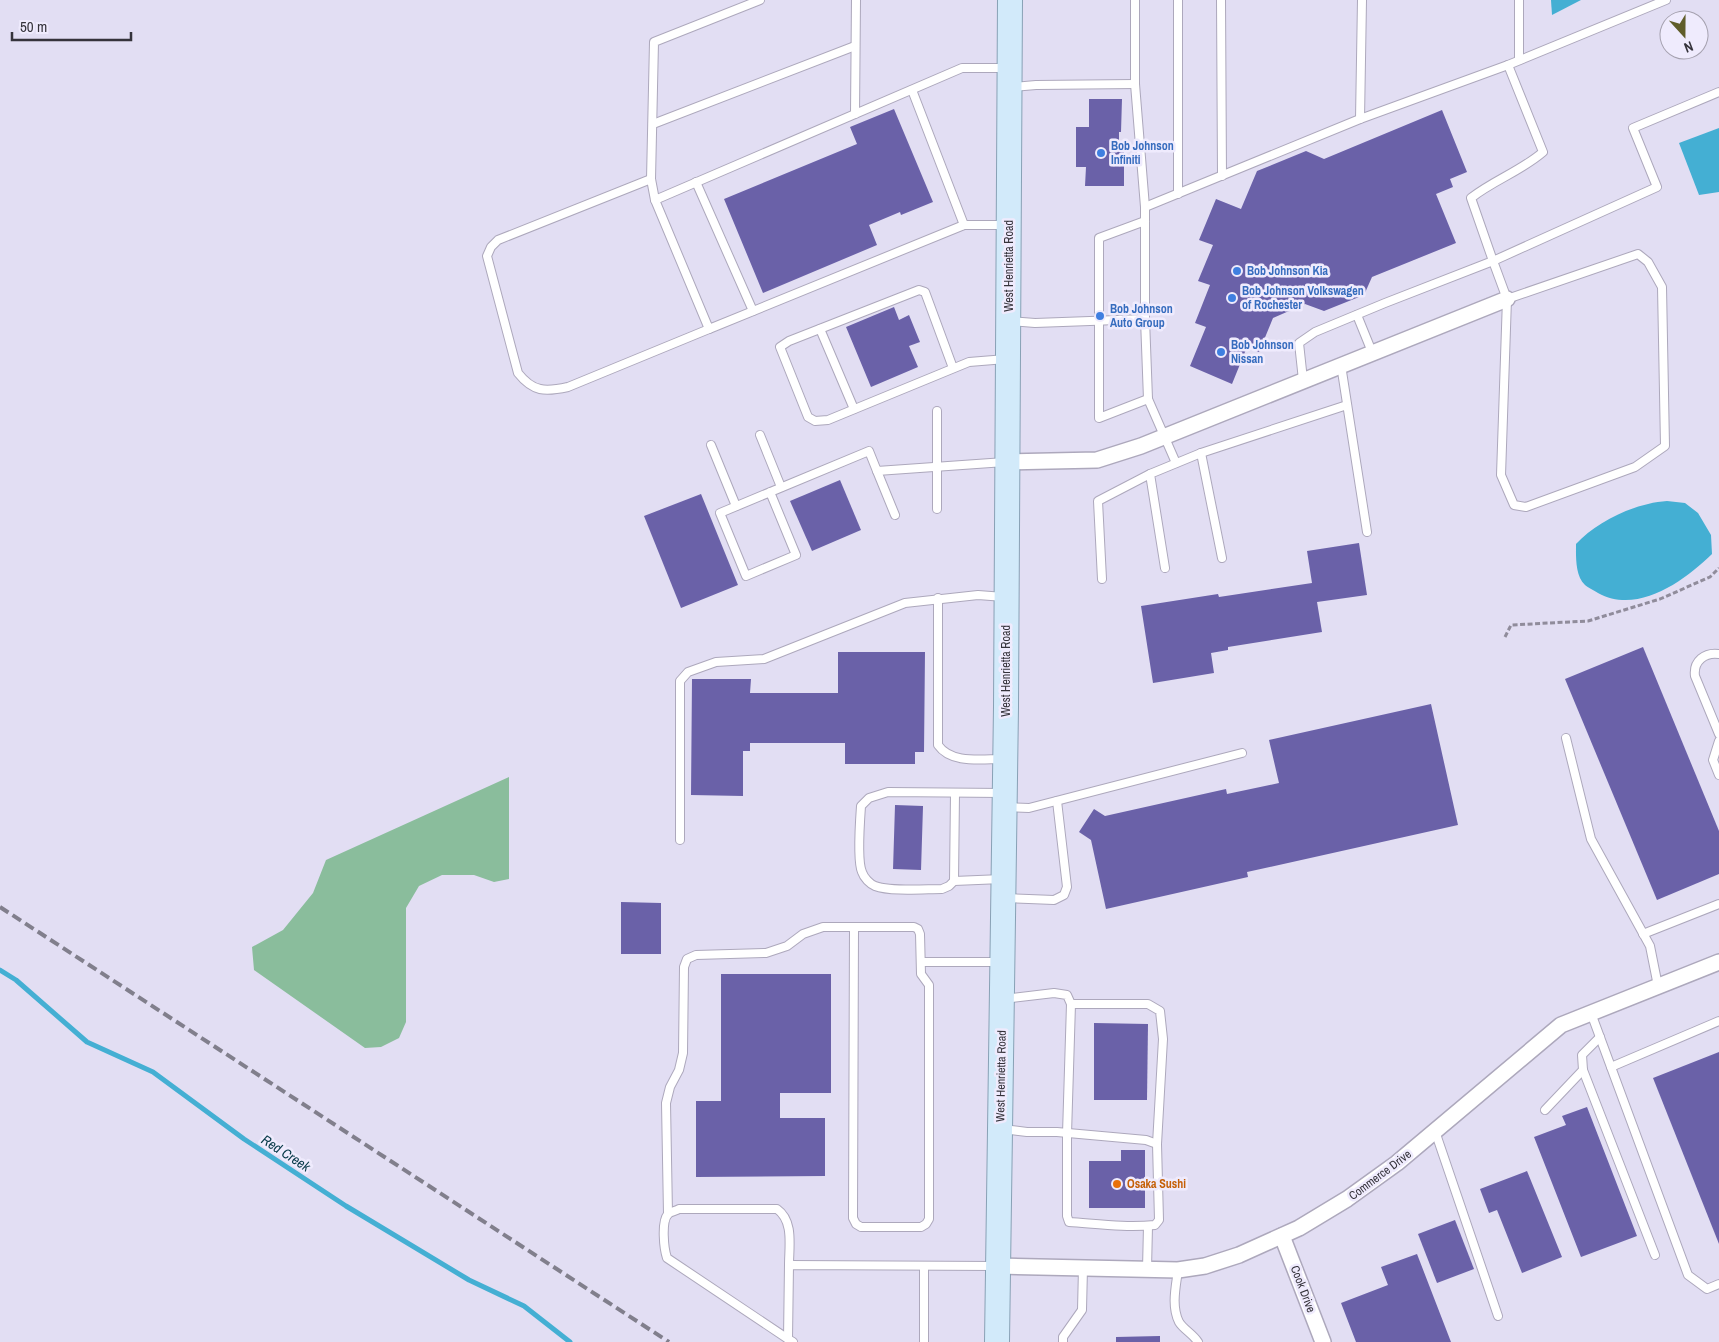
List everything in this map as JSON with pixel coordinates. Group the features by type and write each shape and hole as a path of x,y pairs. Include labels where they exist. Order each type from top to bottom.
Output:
{"main road":[{"name":"West Henrietta Road","path":"997,1342 1005,759 1010,0"}],"street":[{"path":"1007,462 1097,460 1164,436 1507,299"},
{"name":"Commerce Drive","path":"999,1266 1178,1270 1205,1266 1239,1255 1282,1236 1347,1199 1397,1164 1562,1025 1719,962"},
{"name":"Cook Drive","path":"1282,1236 1323,1342"}],"lane":[{"path":"709,329 655,200 651,179 654,42 760,0"},
{"path":"855,114 856,0"},
{"path":"1135,0 1136,84 1145,207 1148,399 1176,463"},
{"path":"1178,0 1178,194"},
{"path":"1221,0 1222,176"},
{"path":"1360,119 1362,0"},
{"path":"1518,60 1519,0"},
{"path":"1145,207 1360,119 1508,65 1666,0"},
{"path":"652,124 855,46"},
{"path":"1507,299 1638,254 1648,262 1662,287 1665,446 1635,467 1526,507 1514,505 1501,474 1507,299 1471,198 1483,188 1529,164 1543,152 1508,65"},
{"path":"655,200 962,68 983,67 1010,78 1036,85 1136,84"},
{"path":"912,90 964,225"},
{"path":"1303,380 1299,344 1315,332 1493,261 1657,186 1633,128 1719,92"},
{"path":"651,179 498,240 491,246 487,256 518,373 526,382 540,390 568,387 964,225 1009,225"},
{"path":"696,182 753,311"},
{"path":"1145,221 1099,238 1099,418 1148,399"},
{"path":"953,368 925,292 919,290 780,347 808,417 815,421 828,420 969,362 1008,359"},
{"path":"1357,315 1372,352"},
{"path":"1008,321 1035,323 1146,320"},
{"path":"820,329 854,409"},
{"path":"1341,365 1368,532"},
{"path":"1102,579 1098,501 1176,463 1347,405"},
{"path":"937,411 937,509"},
{"path":"760,436 782,487"},
{"path":"711,445 736,506"},
{"path":"770,492 796,555 746,576 720,512 869,450 894,515"},
{"path":"1201,454 1222,558"},
{"path":"877,471 1007,462"},
{"path":"1150,474 1165,568"},
{"path":"680,840 680,681 688,672 716,662 764,659 905,603 978,595 1006,598"},
{"path":"938,598 938,745 944,753 956,758 1005,759"},
{"path":"1719,654 1716,653 1699,660 1694,668 1695,676 1719,734"},
{"path":"1566,738 1591,839 1650,946 1658,986"},
{"path":"1719,741 1713,760 1719,776"},
{"path":"955,793 954,881 949,886 942,889 896,889 875,886 864,878 861,870 861,806 869,798 888,792 955,793 1004,800 1029,808 1242,753"},
{"path":"954,881 1054,900 1064,895 1067,887 1057,801"},
{"path":"1643,934 1719,904"},
{"path":"790,1340 667,1258 664,1251 664,1222 668,1214 666,1103 670,1087 680,1070 683,1053 684,967 687,960 696,954 766,953 787,946 803,934 823,927 854,927 914,927 918,929 920,934 921,974 929,986 929,1219 921,1227 861,1226 856,1224 853,1218 854,927"},
{"path":"921,962 1003,962"},
{"path":"1002,999 1054,993 1067,996 1071,1004 1067,1134 1067,1216 1069,1222 1118,1226 1155,1225 1159,1220 1157,1144 1163,1039 1160,1011 1148,1004 1071,1004"},
{"path":"1591,1013 1688,1274 1707,1289 1719,1284"},
{"path":"1611,1067 1719,1021"},
{"path":"1600,1037 1582,1055 1583,1070 1655,1255"},
{"path":"1546,1110 1583,1070"},
{"path":"1001,1128 1146,1140 1157,1144"},
{"path":"1436,1131 1498,1316"},
{"path":"668,1214 679,1209 778,1209 784,1214 788,1222 790,1340"},
{"path":"1147,1269 1148,1226"},
{"path":"789,1265 999,1266"},
{"path":"924,1266 924,1342"},
{"path":"1063,1342 1063,1337 1082,1310 1083,1268"},
{"path":"1178,1270 1174,1304 1179,1322 1198,1342"}],"path":[{"path":"1505,637 1511,625 1588,620 1660,599 1710,577 1719,568"}],"green space":[{"path":"509,777 509,879 494,882 474,875 442,875 419,886 406,908 406,1022 399,1038 381,1047 365,1048 254,970 252,947 283,930 313,893 326,860"}],"water":[{"path":"1551,0 1581,0 1552,15"},
{"path":"1719,128 1719,192 1699,195 1679,143"},
{"path":"1655,502 1685,503 1698,513 1711,535 1712,554 1688,575 1674,584 1660,592 1644,597 1629,600 1613,599 1585,585 1579,576 1576,544 1595,528 1630,509"}],"building":[{"path":"1089,99 1122,99 1119,151 1124,151 1124,186 1085,186 1086,167 1076,167 1076,127 1089,127"},
{"path":"894,109 933,202 901,215 900,212 869,225 877,245 763,293 724,199 857,144 850,127"},
{"path":"1442,110 1467,172 1450,179 1453,187 1436,194 1456,243 1372,277 1364,295 1324,311 1305,304 1273,318 1259,352 1247,347 1232,384 1190,366 1206,327 1195,323 1210,285 1198,281 1213,245 1199,240 1216,199 1241,209 1257,171 1306,151 1324,159"},
{"path":"894,307 899,320 909,315 920,342 909,346 918,367 871,387 846,327"},
{"path":"840,480 861,530 812,551 790,501"},
{"path":"701,494 738,585 681,608 644,516"},
{"path":"1359,543 1367,595 1317,602 1322,632 1228,647 1228,650 1211,653 1214,673 1153,683 1141,606 1218,594 1219,597 1312,583 1307,551"},
{"path":"1643,647 1719,831 1719,874 1657,900 1565,679"},
{"path":"838,652 925,652 924,752 915,752 915,764 845,764 845,743 750,743 750,751 743,751 743,796 691,795 692,679 751,679 750,693 838,693"},
{"path":"1431,704 1458,825 1247,872 1248,877 1106,909 1091,840 1079,832 1094,809 1105,816 1226,789 1227,794 1279,783 1269,740"},
{"path":"895,805 923,806 921,870 893,869"},
{"path":"621,902 661,903 661,954 621,954"},
{"path":"721,974 831,974 831,1093 780,1093 780,1118 825,1118 825,1176 696,1177 696,1101 721,1101"},
{"path":"1094,1023 1148,1024 1147,1100 1094,1100"},
{"path":"1719,1052 1719,1244 1653,1078"},
{"path":"1587,1107 1637,1236 1581,1257 1534,1137 1566,1125 1562,1116"},
{"name":"Osaka Sushi","path":"1121,1150 1145,1150 1145,1208 1089,1208 1089,1161 1121,1161"},
{"path":"1527,1171 1562,1257 1522,1273 1497,1210 1489,1213 1480,1189"},
{"path":"1455,1220 1474,1269 1437,1283 1418,1234"},
{"path":"1417,1254 1451,1342 1356,1342 1341,1303 1388,1285 1381,1267"},
{"path":"1160,1336 1160,1342 1116,1342 1116,1337"}],"waterway":[{"name":"Red Creek","path":"0,970 16,980 87,1042 153,1072 244,1139 346,1206 469,1280 524,1306 570,1342"}],"railway":[{"path":"0,907 669,1342"}],"place":[{"name":"Bob Johnson Infiniti","path":"1101,153"},
{"name":"Bob Johnson Kia","path":"1237,271"},
{"name":"Bob Johnson Volkswagen of Rochester","path":"1232,298"},
{"name":"Bob Johnson Auto Group","path":"1100,316"},
{"name":"Bob Johnson Nissan","path":"1221,352"},
{"name":"Osaka Sushi","path":"1117,1184"}]}
